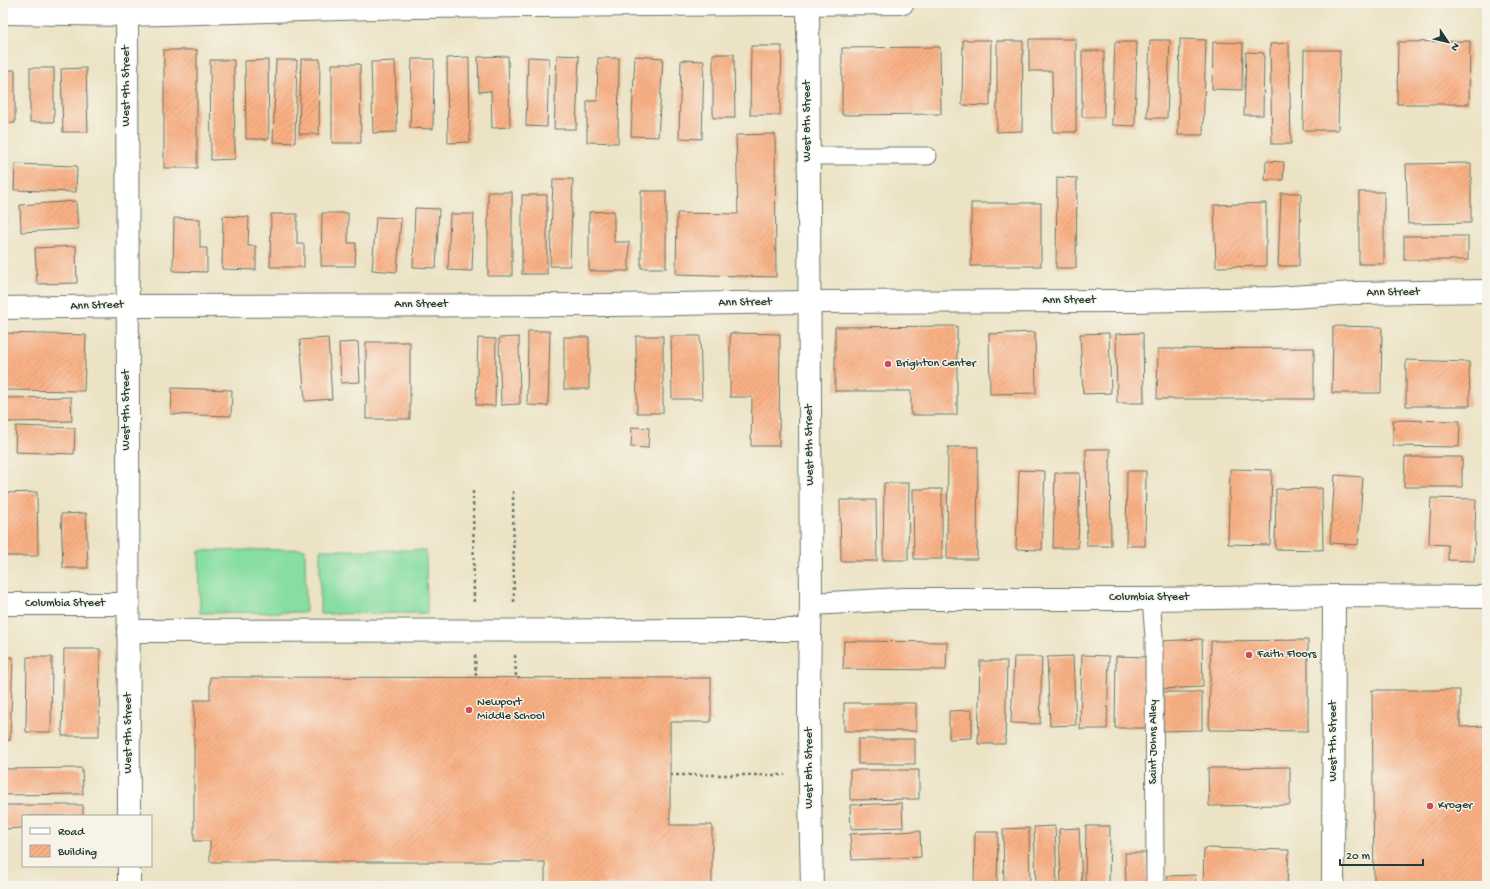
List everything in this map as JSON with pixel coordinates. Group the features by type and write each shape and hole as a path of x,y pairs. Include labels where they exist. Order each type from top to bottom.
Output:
{"street":[{"name":"West 8th Street","path":"808,3 811,604 810,776 812,886"},
{"path":"3,13 309,6 903,3"},
{"name":"West 9th Street","path":"127,9 129,815"},
{"name":"Ann Street","path":"3,308 127,306 613,305 809,302 1140,301 1276,298 1354,293 1487,291"},
{"name":"Columbia Street","path":"811,604 903,599 1334,596 1487,597"},
{"name":"West 7th Street","path":"1333,886 1334,596"},
{"name":"Columbia Street","path":"3,604 128,604"},
{"path":"128,631 810,630"},
{"path":"129,867 129,886"}],"lane":[{"path":"808,156 928,156"},
{"name":"Saint Johns Alley","path":"1151,598 1154,637 1155,886"}],"path":[{"path":"473,491 474,630 476,677"},
{"path":"513,491 514,630 516,677"},
{"path":"670,775 810,776"}],"green space":[{"path":"305,549 306,612 200,613 199,551"},
{"path":"320,550 426,550 427,613 320,614"}],"building":[{"path":"1029,39 1076,39 1076,132 1053,132 1052,71 1029,71"},
{"path":"1180,39 1206,40 1203,135 1178,135"},
{"path":"963,40 991,40 990,106 962,105"},
{"path":"1150,40 1170,40 1167,118 1147,118"},
{"path":"997,41 1023,41 1022,131 997,132"},
{"path":"1470,41 1469,104 1397,104 1398,42"},
{"path":"1115,42 1137,42 1135,126 1112,125"},
{"path":"1213,42 1243,43 1242,90 1212,89"},
{"path":"1289,43 1291,144 1272,144 1270,44"},
{"path":"751,46 782,46 780,115 750,115"},
{"path":"940,47 941,114 842,115 842,48"},
{"path":"164,50 197,50 197,168 164,168"},
{"path":"1304,50 1340,50 1338,130 1303,130"},
{"path":"1082,51 1104,51 1104,117 1082,117"},
{"path":"1246,52 1264,53 1263,115 1244,115"},
{"path":"713,54 734,54 735,118 713,118"},
{"path":"557,55 579,56 576,129 554,129"},
{"path":"508,56 510,127 492,128 491,91 479,92 478,57"},
{"path":"635,56 663,58 658,137 631,136"},
{"path":"469,57 470,142 448,143 447,58"},
{"path":"528,57 549,58 547,127 526,126"},
{"path":"598,58 619,58 618,143 587,142 587,101 597,101"},
{"path":"301,59 320,59 319,134 299,134"},
{"path":"412,59 434,59 433,129 410,128"},
{"path":"210,60 234,60 235,159 211,160"},
{"path":"268,60 269,139 246,139 245,61"},
{"path":"276,60 297,60 295,143 273,142"},
{"path":"681,60 704,61 702,139 679,138"},
{"path":"395,61 397,132 373,133 371,62"},
{"path":"332,64 360,64 361,143 332,143"},
{"path":"30,68 54,68 54,122 30,122"},
{"path":"86,68 88,132 63,132 61,69"},
{"path":"3,70 15,70 15,123 3,124"},
{"path":"775,134 776,277 676,274 677,213 738,214 736,135"},
{"path":"1266,161 1284,162 1283,180 1265,180"},
{"path":"1471,163 1471,223 1408,224 1406,164"},
{"path":"15,164 77,166 76,192 14,190"},
{"path":"1057,177 1077,178 1076,268 1056,268"},
{"path":"553,179 573,179 570,266 550,266"},
{"path":"641,191 666,191 666,268 641,268"},
{"path":"488,192 512,192 512,276 488,276"},
{"path":"1359,192 1384,192 1384,264 1359,264"},
{"path":"1281,193 1301,193 1299,266 1278,266"},
{"path":"522,195 547,195 547,274 522,274"},
{"path":"3,197 6,197 5,280 3,280"},
{"path":"76,201 78,229 21,232 20,205"},
{"path":"971,203 1041,203 1041,266 971,266"},
{"path":"1266,203 1266,266 1216,267 1214,205"},
{"path":"415,208 439,209 436,268 413,267"},
{"path":"614,211 614,242 629,242 629,271 589,271 589,212"},
{"path":"322,213 348,213 348,243 356,243 355,266 321,266"},
{"path":"271,214 297,214 297,244 304,244 304,267 270,267"},
{"path":"450,214 474,214 472,271 448,270"},
{"path":"223,216 249,217 248,246 256,246 256,270 222,269"},
{"path":"376,217 401,218 397,272 372,270"},
{"path":"174,218 200,219 200,248 207,248 207,272 173,271"},
{"path":"1404,236 1468,236 1468,260 1404,260"},
{"path":"76,246 77,283 37,284 35,248"},
{"path":"957,326 957,415 911,415 911,391 835,391 835,327"},
{"path":"1333,326 1382,327 1381,393 1332,393"},
{"path":"528,331 550,331 548,406 527,405"},
{"path":"1035,332 1036,393 990,394 989,334"},
{"path":"3,333 86,335 84,391 3,390"},
{"path":"730,333 780,334 779,446 751,446 752,397 730,397"},
{"path":"1109,333 1111,393 1083,394 1080,334"},
{"path":"1143,333 1144,403 1117,403 1116,334"},
{"path":"636,336 663,336 663,413 637,413"},
{"path":"671,336 700,336 702,399 672,399"},
{"path":"519,337 520,404 501,405 499,338"},
{"path":"564,337 589,337 589,389 564,389"},
{"path":"328,338 332,399 305,401 300,340"},
{"path":"478,338 496,339 495,406 476,405"},
{"path":"358,342 360,382 341,383 339,343"},
{"path":"366,342 410,342 410,419 366,419"},
{"path":"1314,348 1314,399 1157,399 1158,349"},
{"path":"1406,360 1469,362 1470,406 1406,406"},
{"path":"172,388 232,390 231,416 171,414"},
{"path":"71,397 72,421 7,422 6,398"},
{"path":"1393,420 1460,421 1459,447 1393,446"},
{"path":"16,426 75,428 74,454 15,452"},
{"path":"632,427 649,428 648,448 631,447"},
{"path":"948,447 978,447 977,559 947,559"},
{"path":"1086,449 1110,449 1111,546 1087,546"},
{"path":"1405,457 1462,457 1462,487 1404,487"},
{"path":"1230,469 1272,470 1270,545 1228,544"},
{"path":"1019,470 1045,471 1042,550 1016,549"},
{"path":"1127,471 1146,471 1145,546 1126,546"},
{"path":"1055,473 1080,473 1078,548 1053,548"},
{"path":"1335,475 1363,477 1358,545 1330,543"},
{"path":"884,483 909,483 908,560 883,560"},
{"path":"1322,488 1323,550 1275,549 1276,489"},
{"path":"913,489 942,489 942,559 914,559"},
{"path":"37,492 38,556 3,556 3,493"},
{"path":"1431,498 1476,499 1474,561 1448,560 1448,545 1429,544"},
{"path":"840,500 876,500 877,561 841,561"},
{"path":"86,513 88,568 63,568 61,514"},
{"path":"1202,639 1203,687 1162,689 1161,641"},
{"path":"1308,640 1308,731 1209,730 1211,641"},
{"path":"844,641 947,642 946,670 843,669"},
{"path":"64,649 100,649 99,736 62,736"},
{"path":"1082,655 1109,656 1107,729 1080,729"},
{"path":"1073,656 1076,725 1050,726 1047,657"},
{"path":"1116,656 1147,657 1146,728 1115,728"},
{"path":"3,657 13,657 10,740 3,740"},
{"path":"27,657 52,657 51,732 26,732"},
{"path":"1014,657 1042,657 1040,724 1011,723"},
{"path":"980,661 1007,661 1005,744 978,744"},
{"path":"210,677 711,678 711,722 670,722 670,825 712,825 712,885 545,885 545,862 210,862 210,841 194,841 194,700 210,700"},
{"name":"Kroger","path":"1372,690 1460,690 1460,727 1487,726 1487,886 1374,886"},
{"path":"1163,692 1202,692 1202,730 1163,731"},
{"path":"844,703 916,703 916,731 844,731"},
{"path":"972,710 972,738 949,739 949,711"},
{"path":"858,739 915,739 915,764 858,764"},
{"path":"1290,767 1290,805 1209,806 1208,768"},
{"path":"82,768 83,794 3,795 3,769"},
{"path":"850,770 919,770 919,799 850,800"},
{"path":"902,803 903,827 851,829 850,805"},
{"path":"3,805 83,805 83,815 22,815 22,828 3,829"},
{"path":"1055,826 1057,885 1036,886 1034,827"},
{"path":"1086,826 1110,826 1109,886 1085,886"},
{"path":"1029,828 1030,886 1004,886 1003,829"},
{"path":"1079,828 1082,886 1061,886 1059,829"},
{"path":"920,831 921,857 852,860 850,834"},
{"path":"975,832 998,832 997,886 974,886"},
{"path":"1204,848 1289,850 1287,886 1203,886"},
{"path":"1125,853 1146,853 1147,886 1126,886"},
{"path":"1195,875 1196,886 1167,886 1167,876"}],"place":[{"name":"Brighton Center","path":"888,364"},
{"name":"Faith Floors","path":"1249,655"},
{"name":"Newport Middle School","path":"469,710"},
{"name":"Kroger","path":"1430,806"}]}
